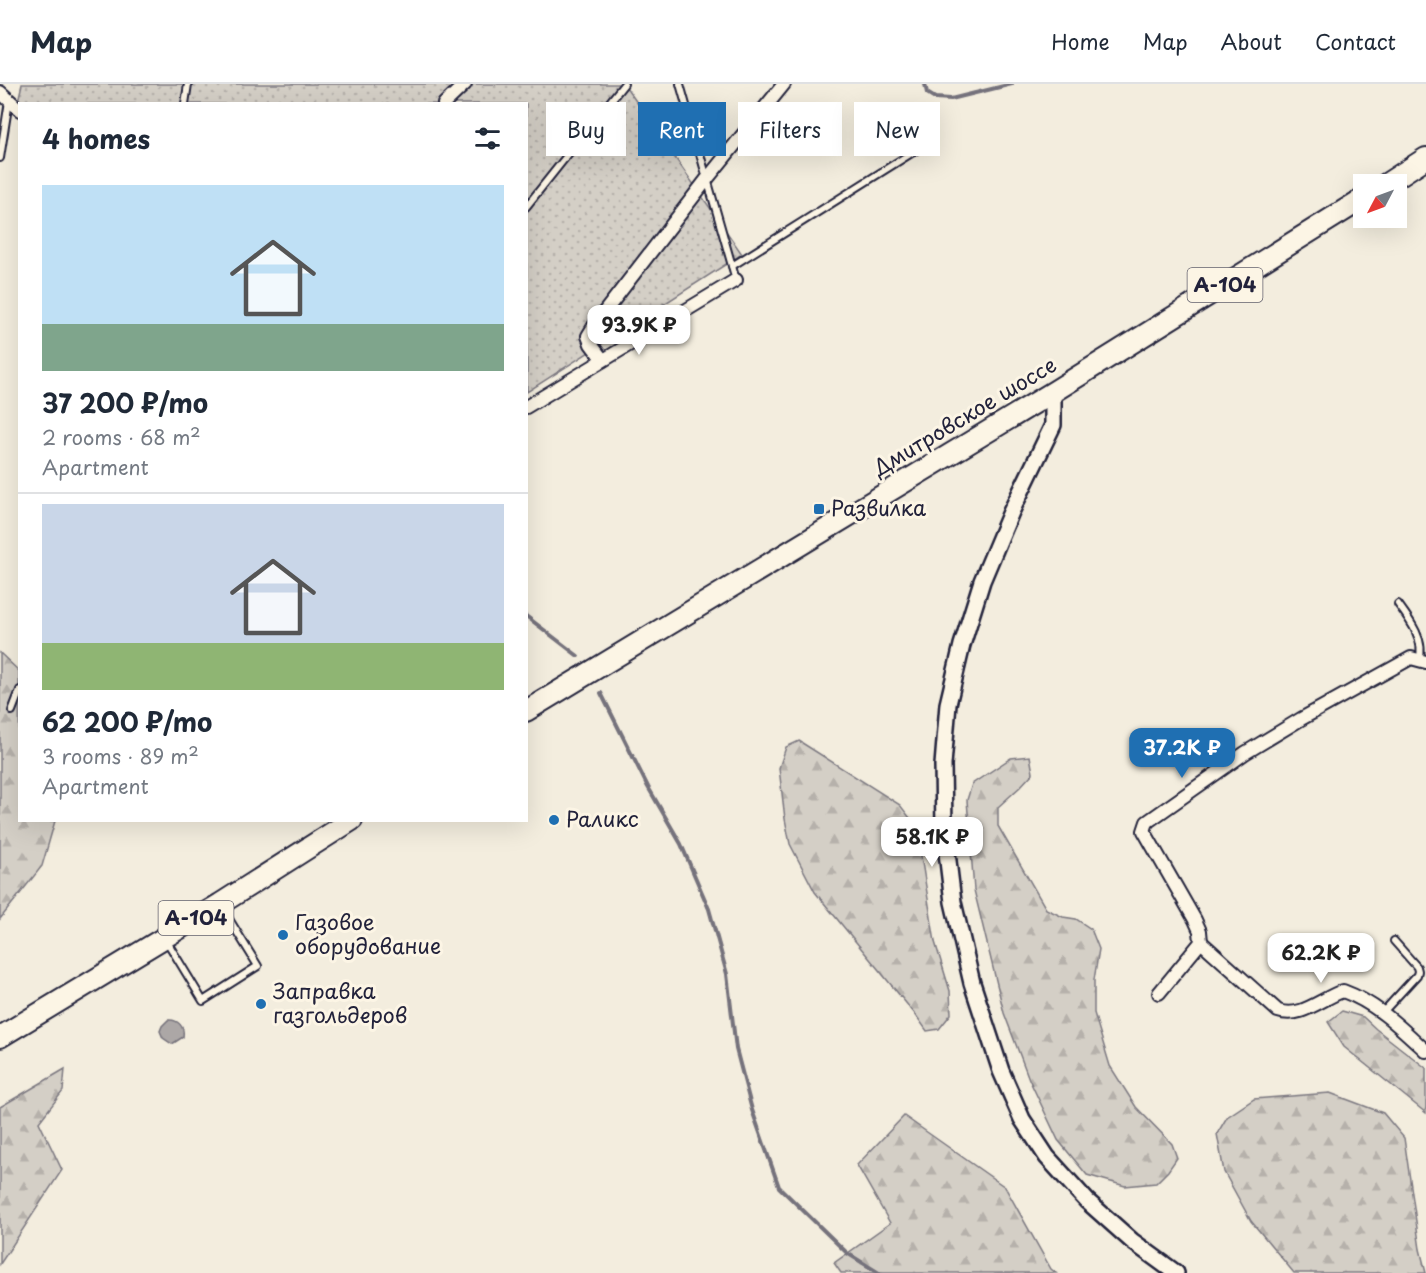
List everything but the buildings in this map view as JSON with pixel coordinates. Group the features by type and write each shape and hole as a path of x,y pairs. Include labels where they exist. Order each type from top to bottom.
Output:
{"highway":[{"path":"1401,174 1426,158"},
{"name":"Дмитровское шоссе","path":"528,710 1053,392 1353,205"},
{"name":"А-104","path":"1,1036 220,904 349,822"}],"street":[{"path":"446,102 465,84"},
{"path":"603,360 588,336 596,323 784,84"},
{"path":"5,96 18,108"},
{"path":"528,407 736,280"},
{"path":"1053,392 1053,425 1011,512 982,580 962,645 948,704 943,765 944,828 953,902 972,983 1001,1071 1022,1119 1047,1157 1087,1201 1132,1241 1176,1273"},
{"path":"1422,661 1411,658 1245,753 1147,822 1144,831 1195,920 1200,931 1201,942 1278,1011 1285,1013 1302,1011 1343,991 1359,997 1383,1012 1426,1051"},
{"path":"1160,993 1201,942"}],"lane":[{"path":"185,102 188,84"},
{"path":"528,204 624,84"},
{"path":"680,84 736,280"},
{"path":"0,158 5,96"},
{"path":"732,266 907,156"},
{"path":"1398,604 1422,642 1422,661"},
{"path":"12,711 18,695"},
{"path":"164,937 203,1001 258,966 220,904"},
{"path":"1383,1012 1418,972 1417,967 1394,941"}],"green space":[{"path":"22,84 624,84 638,104 638,156 674,156 742,254 528,391 528,102 18,102 16,110"},
{"path":"0,653 18,670 18,822 55,822 42,866 0,919"},
{"path":"799,741 900,805 920,831 921,856 935,942 950,991 951,1014 939,1029 927,1031 815,892 790,844 779,768 786,747"},
{"path":"1030,756 1033,773 998,807 998,826 1046,909 1063,917 1076,919 1091,929 1099,949 1094,980 1094,1013 1110,1066 1136,1107 1172,1144 1177,1158 1156,1183 1125,1186 1087,1175 1058,1140 1029,1079 1004,1013 974,890 967,800 972,784 1011,758"},
{"path":"1342,1011 1363,1017 1426,1068 1426,1113 1344,1047 1328,1022"},
{"path":"65,1069 63,1091 39,1122 62,1170 0,1264 0,1107"},
{"path":"1330,1093 1383,1113 1404,1138 1420,1249 1426,1273 1294,1273 1251,1221 1224,1172 1217,1134 1227,1117 1254,1099"},
{"path":"904,1116 1005,1187 1051,1269 1056,1273 841,1273 834,1263 890,1223 857,1165"}],"shaded area":[{"path":"168,1020 178,1022 183,1030 183,1037 172,1044 163,1038 160,1031"}],"waterway":[{"path":"925,84 927,93 935,98 951,99 1012,84"},
{"path":"528,618 578,656"},
{"path":"601,693 648,787 681,844 709,909 727,974 736,1049 752,1110 779,1187 847,1253 879,1273"}],"place":[{"name":"Развилка","path":"819,509"},
{"name":"Раликс","path":"554,820"},
{"name":"Газовое оборудование","path":"283,935"},
{"name":"Заправка газгольдеров","path":"261,1004"}]}
